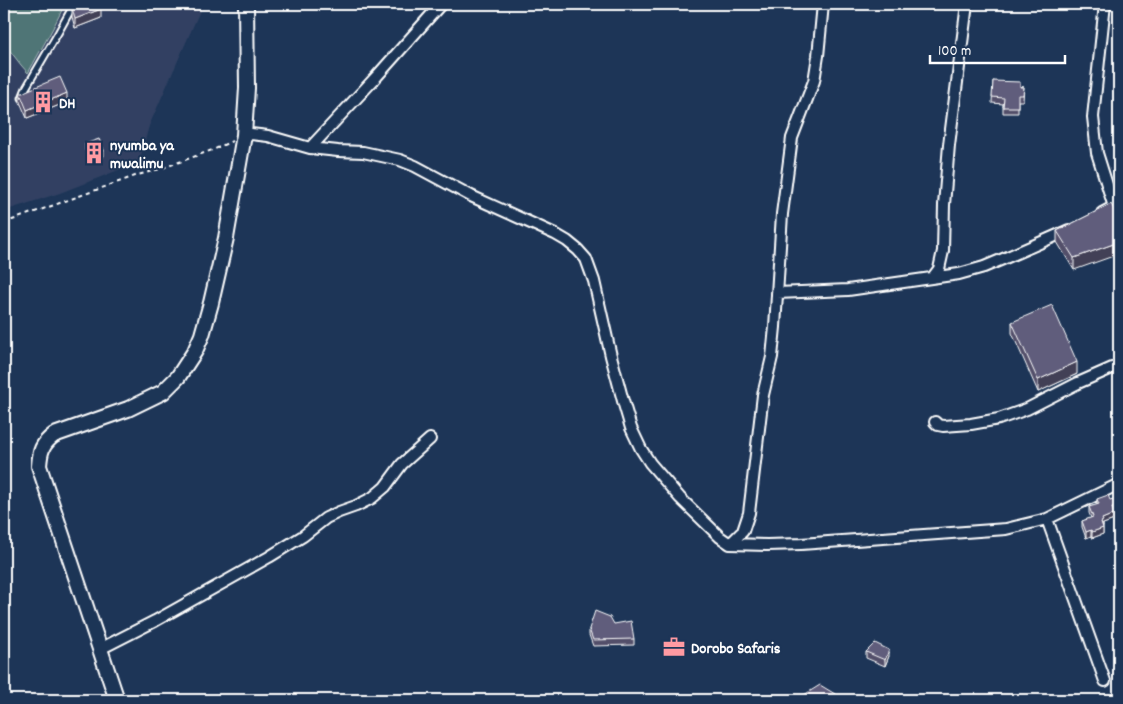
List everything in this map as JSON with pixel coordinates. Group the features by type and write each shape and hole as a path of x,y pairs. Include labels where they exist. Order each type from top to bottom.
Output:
{"street":[{"path":"117,700 39,466 40,454 45,442 54,435 128,409 163,392 188,364 202,335 226,238 244,136 247,88 246,4"},
{"path":"310,148 441,4"},
{"path":"730,544 743,531 749,512 763,395 772,357 782,214 792,138 814,82 823,4"},
{"path":"933,278 938,269 943,251 948,145 967,4"},
{"path":"1105,4 1093,117 1097,153 1117,206 1119,217"},
{"path":"244,136 268,136 310,148 363,152 400,160 471,196 555,234 578,250 586,259 591,275 619,387 631,428 640,449 680,498 720,537 730,544 801,544 1006,529 1047,519 1119,484"},
{"path":"1097,216 1117,206"},
{"path":"777,293 848,290 958,274 984,267 1079,225"},
{"path":"935,422 943,426 972,424 999,419 1027,409 1100,372 1119,365"},
{"path":"100,649 155,622 269,557 303,536 326,518 372,498 385,487 402,464 430,439"},
{"path":"1047,519 1105,681"}],"lane":[{"path":"22,98 74,4"}],"path":[{"path":"4,223 138,175 160,169 244,136"}],"shaded area":[{"path":"4,4 203,4 149,126 139,162 60,193 4,211"}],"green space":[{"path":"4,4 65,4 28,73 4,43"}],"building":[{"path":"77,4 99,4 101,9 75,19 72,8"},
{"path":"60,77 67,93 27,110 20,93"},
{"path":"993,81 1020,82 1020,87 1024,87 1023,95 1018,95 1018,107 1003,107 1004,98 992,97"},
{"path":"99,139 104,150 89,156 85,144"},
{"path":"1111,204 1115,211 1119,212 1119,242 1074,258 1057,231"},
{"path":"1052,305 1077,362 1038,380 1012,322"},
{"path":"1108,495 1110,500 1113,499 1116,506 1112,507 1114,514 1102,519 1103,528 1086,532 1082,521 1093,517 1089,507 1099,504 1097,499"},
{"path":"595,611 610,617 614,624 631,621 634,639 593,640 589,629"},
{"path":"875,643 889,650 885,660 866,652"},
{"path":"820,685 845,700 806,700 804,695"}],"place":[{"name":"DH","path":"43,102"},
{"name":"nyumba ya mwalimu","path":"94,153"},
{"name":"Dorobo Safaris","path":"674,647"}]}
